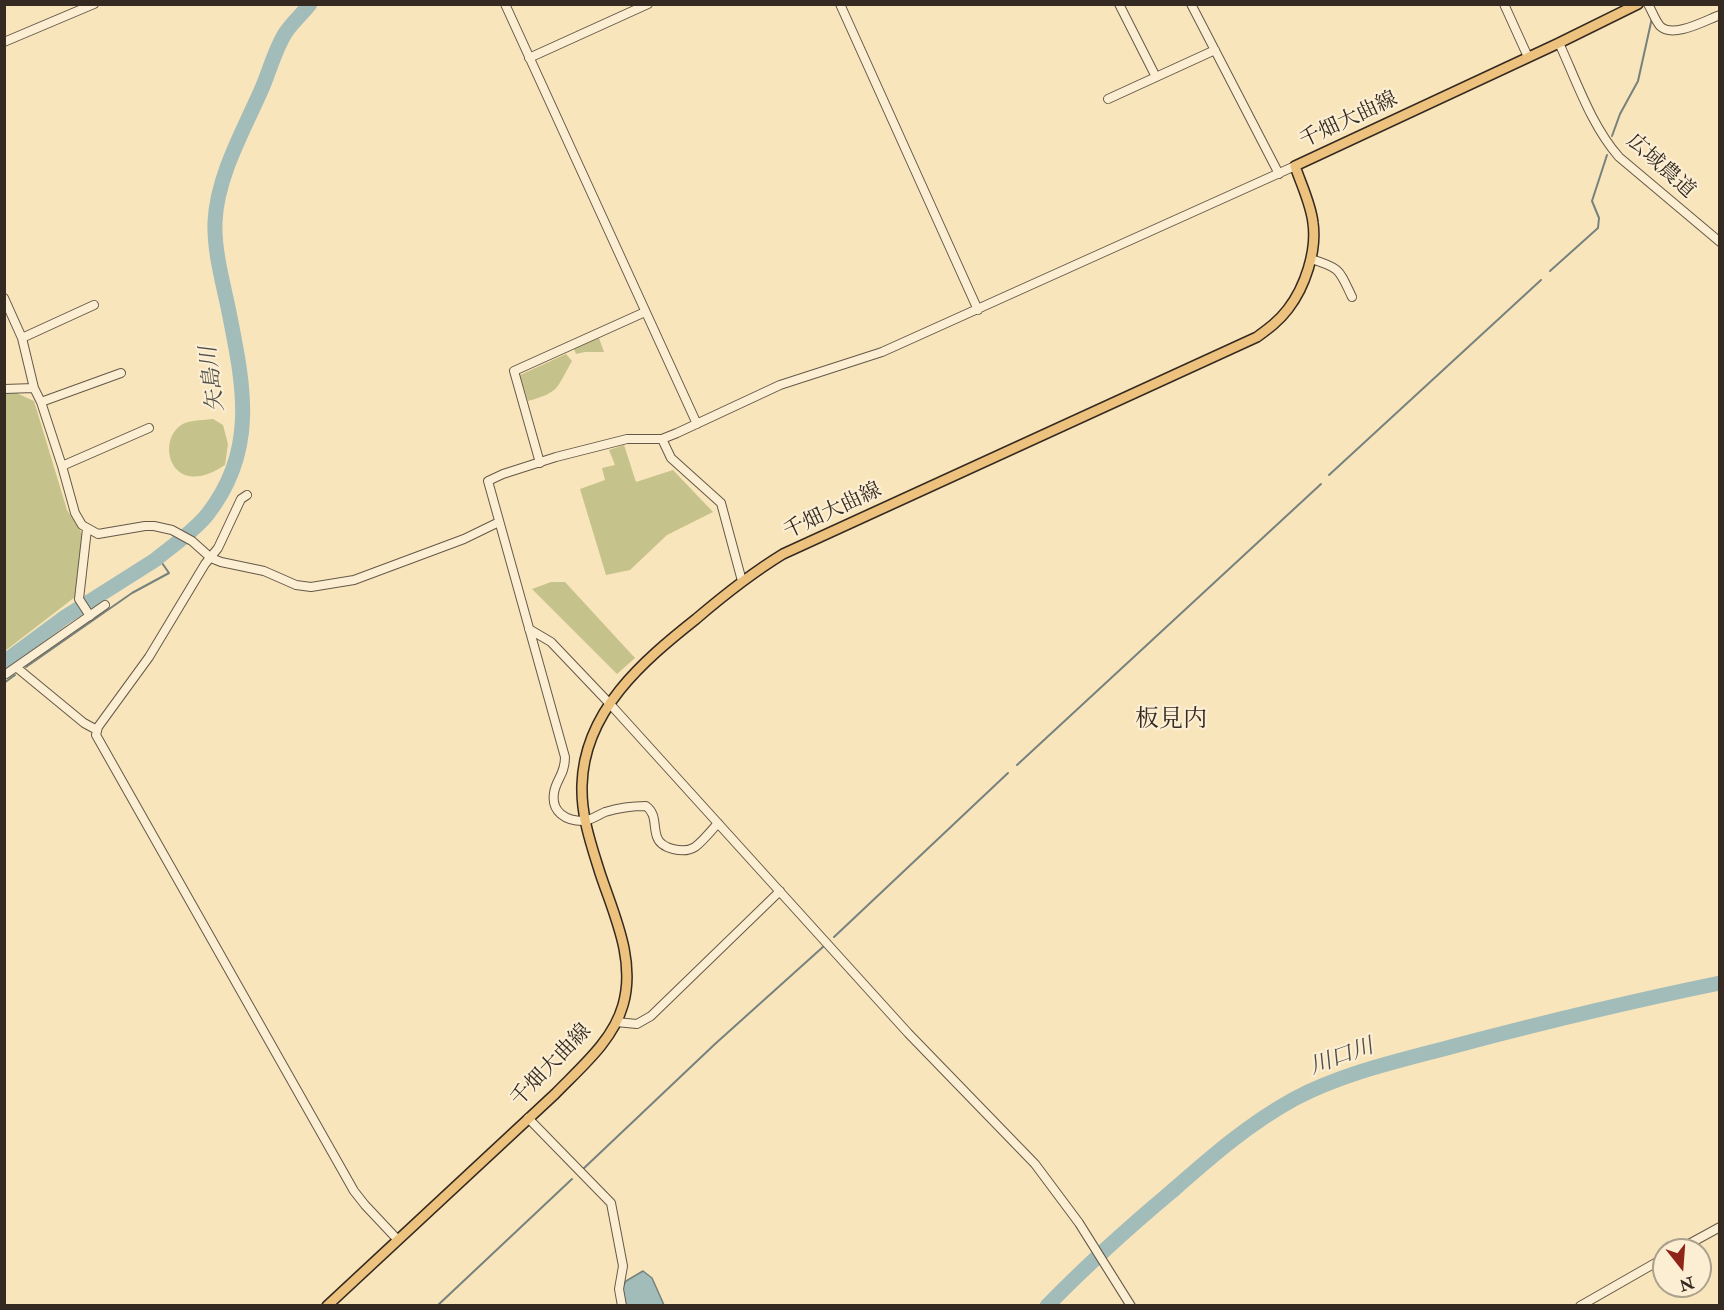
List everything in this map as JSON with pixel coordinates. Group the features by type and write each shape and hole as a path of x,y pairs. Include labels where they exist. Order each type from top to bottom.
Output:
{"main road":[{"name":"千畑大曲線","path":"327,1305 555,1094 588,1060 616,1022 624,1003 626,957 619,926 585,821 582,800 583,768 593,737 610,704 622,686 650,656 742,581 783,554 1257,337 1273,325 1288,309 1299,290 1311,259 1313,222 1295,166 1638,4"}],"street":[{"path":"4,42 94,4"},
{"path":"506,4 697,424"},
{"path":"530,58 648,4"},
{"path":"840,4 978,310"},
{"path":"1119,4 1156,77"},
{"path":"1191,4 1280,174"},
{"path":"1503,4 1528,57"},
{"path":"1649,7 1661,27 1669,30 1684,29 1719,15"},
{"name":"広域農道","path":"1559,43 1591,115 1608,145 1636,172 1719,242"},
{"path":"1108,99 1215,50"},
{"path":"718,824 694,848 687,850 670,848 660,842 656,836 653,815 646,806 630,806 585,821 565,818 558,812 554,804 554,792 565,770 565,757 488,481 502,474 627,439 662,439 780,385 882,352 1295,166"},
{"path":"1311,259 1332,265 1339,270 1352,297"},
{"path":"4,298 22,338 34,388 41,402 62,466 75,513 82,525 98,534 154,526 192,540 211,558 264,571 303,586 338,584 354,580 464,539 499,522"},
{"path":"22,338 94,305"},
{"path":"540,463 514,371 645,312"},
{"path":"41,402 121,373"},
{"path":"4,389 34,388"},
{"path":"62,466 149,428"},
{"path":"662,439 670,458 721,503 742,581"},
{"path":"247,495 241,499 211,558 197,576 149,657 97,730 97,741 124,783 354,1191 397,1239"},
{"path":"87,529 80,602 89,615"},
{"path":"6,675 105,605"},
{"path":"529,629 551,642 610,704 908,1033 1035,1164 1079,1223 1131,1305"},
{"path":"16,667 84,723 97,730"},
{"path":"616,1022 637,1024 651,1016 780,891"},
{"path":"528,1118 611,1203 623,1266 619,1289 622,1305"},
{"path":"1699,1238 1719,1227"},
{"path":"1580,1305 1652,1265"}],"shaded area":[{"path":"599,338 604,352 576,354 574,349"},
{"path":"566,354 572,361 556,388 546,395 528,401 520,375"},
{"path":"12,391 34,401 67,510 83,535 75,597 5,651 4,394"},
{"path":"213,419 223,425 228,444 225,465 206,475 191,476 180,472 172,463 169,452 170,440 176,430 188,422"},
{"path":"624,445 636,482 673,470 713,512 667,535 630,570 606,575 580,489 605,480 602,468 615,465 609,450"},
{"path":"551,582 565,582 635,658 617,674 532,589"}],"water":[{"path":"643,1271 652,1278 664,1305 626,1305 621,1290 626,1281"}],"waterway":[{"name":"矢島川","path":"4,662 65,617 155,560 189,533 207,515 223,490 234,465 243,415 238,362 216,243 217,204 226,169 279,44 289,28 310,4"},
{"path":"1612,136 1620,114 1638,81 1652,18"},
{"path":"1550,271 1598,228 1599,218 1592,201 1607,155"},
{"path":"1329,475 1541,280"},
{"path":"1017,765 1321,484"},
{"path":"26,667 132,593 169,573 162,563 155,560"},
{"path":"4,683 15,675"},
{"path":"834,937 1008,773"},
{"path":"582,1170 715,1044 824,946"},
{"name":"川口川","path":"1047,1306 1123,1233 1215,1154 1294,1099 1333,1081 1458,1045 1589,1012 1720,983"},
{"path":"437,1306 572,1179"}],"district":[{"name":"板見内","path":"1171,721"}]}
